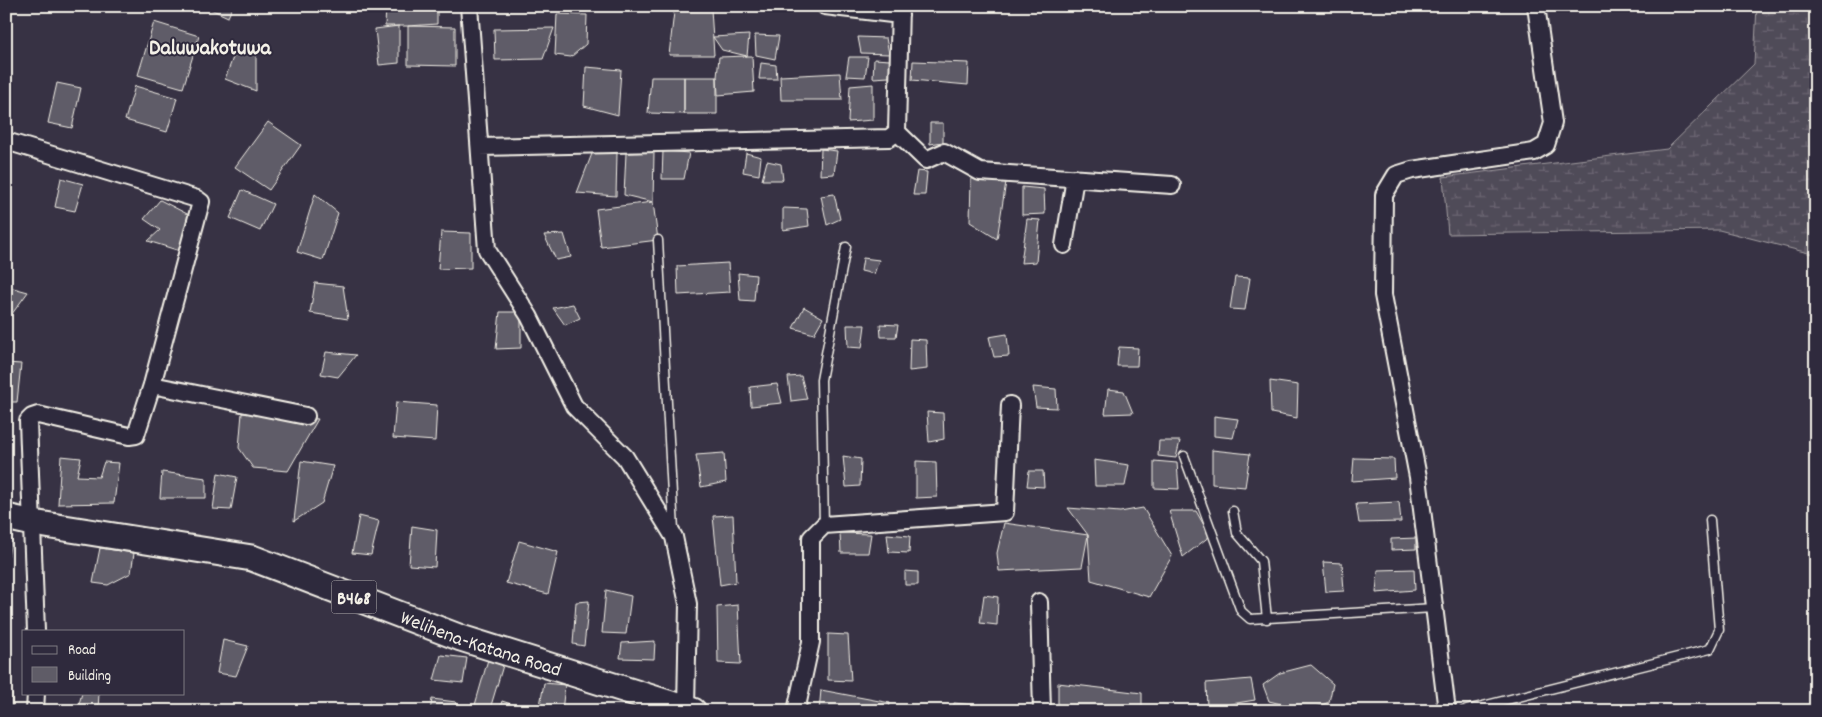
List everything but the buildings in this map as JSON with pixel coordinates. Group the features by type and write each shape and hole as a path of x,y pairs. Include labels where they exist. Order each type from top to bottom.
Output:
{"main road":[{"name":"Welihena-Katana Road","path":"6,517 32,523 252,558 461,638 689,710"}],"street":[{"path":"469,6 487,250 529,316 574,406 625,457 674,537 688,604 689,710"},
{"path":"825,6 900,11 897,132 926,160 944,152 980,172 1172,185"},
{"path":"1447,711 1418,477 1383,295 1384,195 1396,175 1412,170 1534,152 1546,145 1553,123 1536,6"},
{"path":"480,147 889,138 897,132"},
{"path":"6,141 197,198 201,202 152,385 136,434 129,436 38,415 28,421 36,630"},
{"path":"1064,245 1075,178"},
{"path":"152,385 306,416"},
{"path":"796,711 811,642 812,538 824,525 1005,512 1010,405"},
{"path":"1038,602 1042,711"},
{"path":"35,711 36,694"}],"lane":[{"path":"658,240 674,537"},
{"path":"824,525 821,380 846,247"},
{"path":"1184,456 1241,611 1250,619 1434,608"},
{"path":"1233,512 1237,533 1261,560 1267,619"},
{"path":"1463,711 1710,649 1719,630 1710,520"}],"green space":[{"path":"1757,6 1816,6 1816,255 1719,230 1448,234 1443,177 1667,149 1754,64"}],"district":[{"name":"Daluwakotuwa","path":"210,46"}]}
